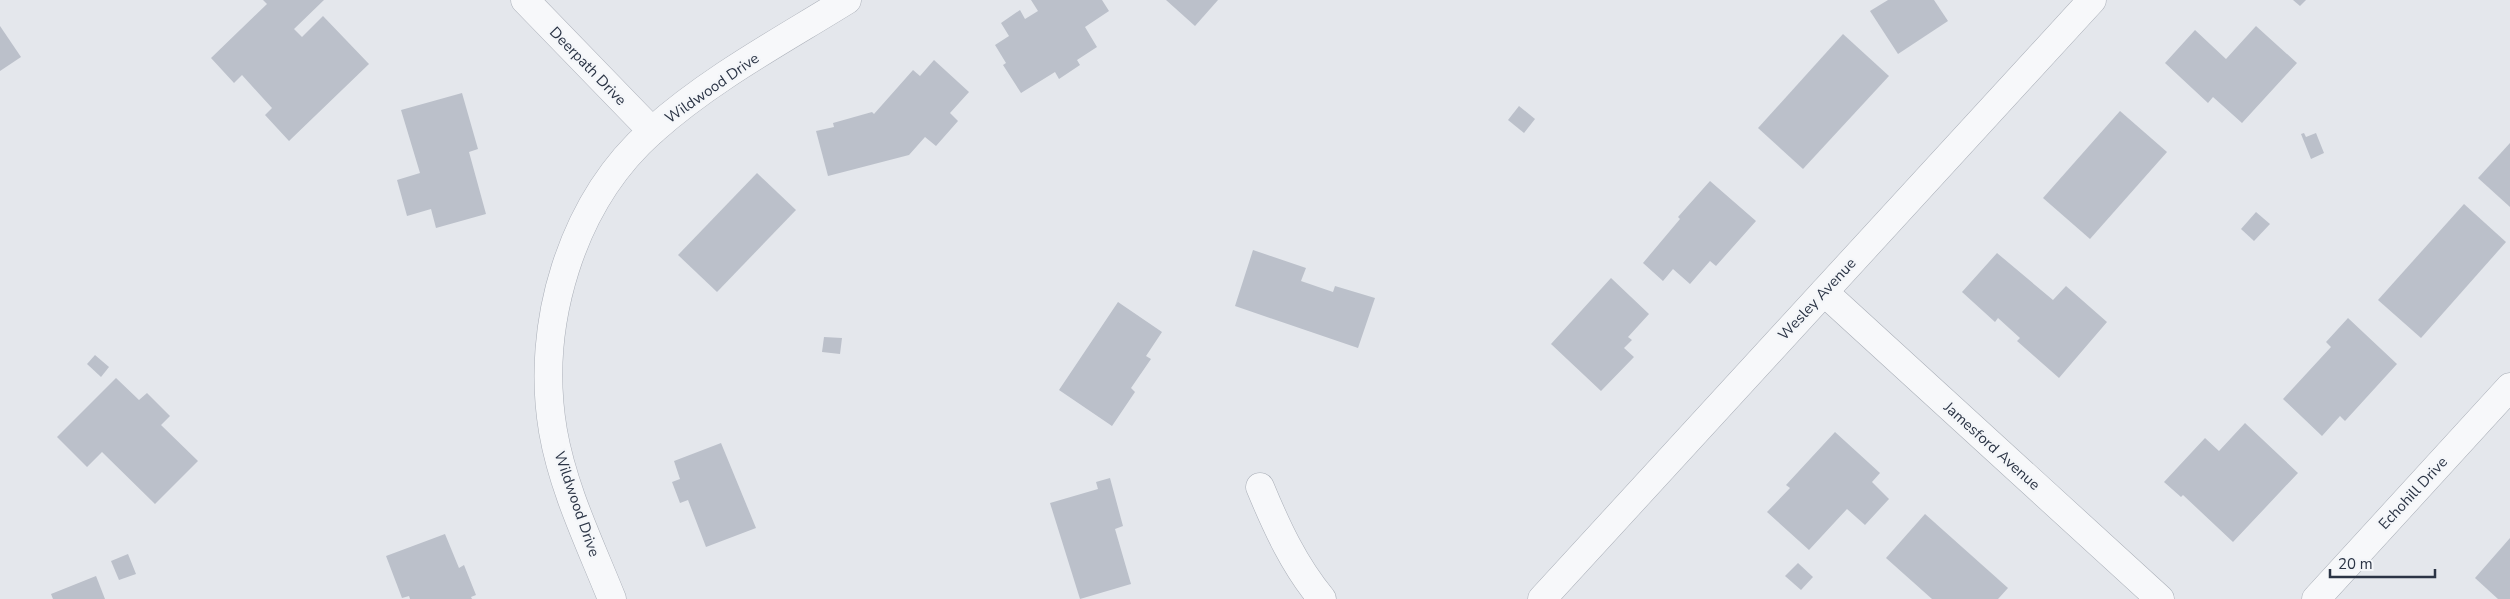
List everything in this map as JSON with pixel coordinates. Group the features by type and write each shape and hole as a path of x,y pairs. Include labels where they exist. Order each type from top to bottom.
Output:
{"street":[{"name":"Deerpath Drive","path":"525,0 652,131"},
{"name":"Wildwood Drive","path":"612,599 566,481 553,431 548,380 551,332 559,290 578,236 603,190 629,155 652,131 703,91 847,0"},
{"name":"Wesley Avenue","path":"1542,599 2092,0"},
{"name":"Jamesford Avenue","path":"1824,292 2160,599"},
{"name":"Echohill Drive","path":"2316,599 2510,388"},
{"path":"1260,487 1280,536 1305,578 1322,599"}],"building":[{"path":"263,0 324,0 294,29 302,37 323,16 369,64 289,141 265,115 272,108 242,75 234,83 211,58 267,4"},
{"path":"1031,0 1102,0 1109,11 1085,27 1097,47 1077,60 1080,65 1059,79 1055,72 1021,93 1003,65 1006,63 995,45 1009,36 1001,23 1020,10 1025,19 1038,11"},
{"path":"1166,0 1218,0 1195,26"},
{"path":"1888,0 1934,0 1948,21 1898,54 1870,11"},
{"path":"2293,0 2306,0 2300,6"},
{"path":"0,26 21,57 0,71"},
{"path":"2256,26 2297,63 2242,123 2213,97 2208,103 2165,63 2195,30 2226,59"},
{"path":"1843,34 1889,76 1803,169 1758,128"},
{"path":"934,60 969,92 950,113 958,121 936,146 925,137 909,155 828,176 816,131 834,127 833,123 872,112 874,114 913,70 920,76"},
{"path":"462,93 478,149 469,152 486,214 436,228 431,209 407,216 397,180 420,173 401,110"},
{"path":"1519,106 1535,119 1524,133 1508,120"},
{"path":"2120,111 2167,152 2090,239 2043,198"},
{"path":"2304,133 2306,137 2316,133 2324,153 2311,159 2301,134"},
{"path":"2510,143 2510,207 2478,178"},
{"path":"757,173 796,210 717,292 678,255"},
{"path":"1710,181 1756,221 1716,266 1710,261 1690,284 1673,269 1663,281 1643,263 1680,219 1678,217"},
{"path":"2464,204 2506,242 2421,338 2378,300"},
{"path":"2256,212 2270,224 2254,241 2241,229"},
{"path":"1253,250 1306,268 1301,281 1333,292 1335,286 1375,298 1358,348 1235,306"},
{"path":"1997,253 2053,300 2066,286 2107,322 2059,378 2017,341 2020,338 1998,318 1995,322 1962,292"},
{"path":"1611,278 1649,314 1628,337 1632,340 1624,348 1634,357 1601,391 1551,344"},
{"path":"1118,302 1162,332 1146,356 1151,359 1131,388 1135,392 1112,426 1059,390"},
{"path":"2348,318 2397,364 2345,421 2340,416 2322,436 2283,399 2331,347 2326,342"},
{"path":"824,337 842,338 840,354 822,352"},
{"path":"95,355 109,367 101,377 87,364"},
{"path":"116,378 139,400 147,393 170,416 161,425 198,461 155,504 102,452 87,467 57,437"},
{"path":"2245,423 2298,473 2233,542 2183,495 2181,497 2164,482 2205,438 2219,451"},
{"path":"1835,432 1880,473 1872,482 1889,499 1865,525 1847,509 1809,550 1767,512 1790,488 1786,485"},
{"path":"721,443 756,528 706,547 688,500 680,503 672,482 680,479 674,461"},
{"path":"1110,478 1123,526 1115,529 1131,584 1080,599 1050,503 1098,489 1096,482"},
{"path":"1925,514 2008,588 1998,599 1932,599 1886,558"},
{"path":"445,534 459,568 464,565 476,595 471,597 472,599 410,599 409,596 402,598 386,556"},
{"path":"2510,538 2510,599 2498,599 2475,578"},
{"path":"128,554 136,574 119,580 111,561"},
{"path":"1798,563 1813,577 1801,590 1785,576"},
{"path":"96,576 105,599 53,599 51,594"}]}
